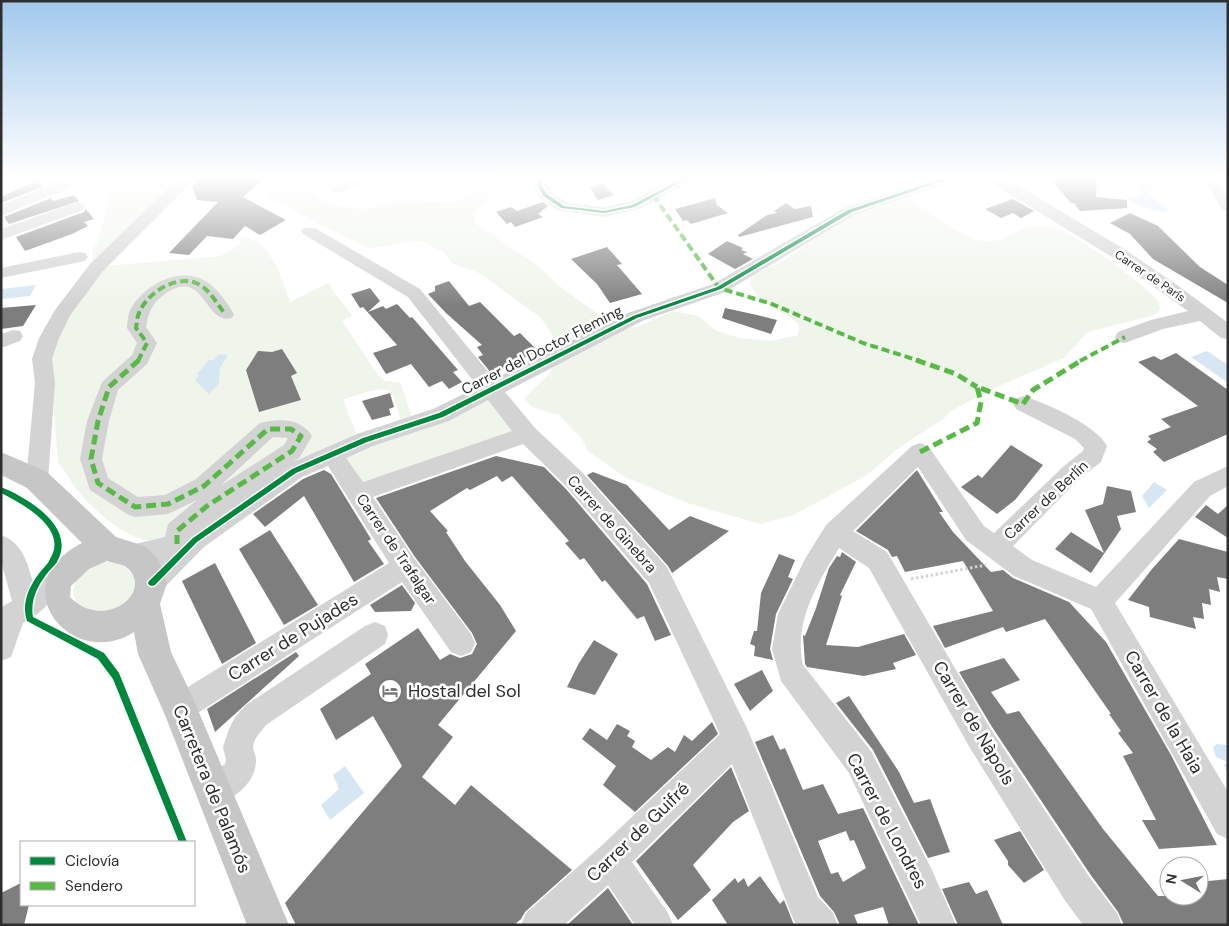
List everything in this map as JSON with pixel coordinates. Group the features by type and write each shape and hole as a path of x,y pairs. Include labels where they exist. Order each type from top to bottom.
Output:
{"main road":[{"path":"1,463 37,480 83,524 121,551 148,567 148,593 133,616 122,624 108,629"},
{"path":"83,524 81,546 64,584 84,626 108,629 155,654"},
{"path":"64,584 95,550 121,551"},
{"name":"Carretera de Palamós","path":"148,593 155,654 180,708 268,925"}],"street":[{"path":"3,232 41,219"},
{"path":"37,480 45,383 42,359 49,338 62,314 96,268 146,219"},
{"name":"Carrer del Doctor Fleming","path":"148,593 186,542 294,471 365,440 441,415 635,316 719,288 838,219"},
{"name":"Carrer de París","path":"1062,219 1118,253 1174,291 1228,333"},
{"name":"Carrer de Ginebra","path":"309,231 414,293 527,434 574,479 658,575 737,738 806,909 821,925"},
{"path":"1,273 78,258"},
{"path":"186,542 177,531 207,506 292,451 301,436 291,429 268,429 204,486 168,504 135,507 98,483 91,458 98,420 109,387 140,359 147,343 136,328 139,313 155,292 177,281 196,283 207,292 225,314"},
{"path":"1125,337 1158,324 1204,314"},
{"name":"Carrer de Berlín","path":"1004,554 1072,472 1093,456 1096,446 1083,433 1023,404"},
{"path":"358,493 527,434"},
{"name":"Carrer de Londres","path":"939,925 920,882 860,762 791,671 786,649 791,614 814,567 835,532 920,452 975,533 1004,554"},
{"name":"Carrer de Trafalgar","path":"332,454 405,566 461,642"},
{"path":"1004,554 1023,568 1100,601 1202,489 1228,475"},
{"name":"Carrer de Nàpols","path":"835,532 878,560 980,738 1076,887 1105,925"},
{"name":"Carrer del Doctor Fleming","path":"121,551 186,542"},
{"path":"1,546 12,555 27,606"},
{"name":"Carrer de Pujades","path":"180,708 405,566"},
{"path":"1,648 12,614 64,584"},
{"name":"Carrer de la Haia","path":"1100,601 1228,823"},
{"path":"1,613 27,606"},
{"path":"214,791 237,774 241,760 238,746 244,729 256,715 375,635"},
{"name":"Carrer de Guifré","path":"538,925 611,860 737,738"},
{"path":"611,860 656,925"}],"path":[{"path":"891,583 1004,554"}],"shaded area":[{"path":"104,219 138,219 93,263 92,251 98,241"},
{"path":"310,219 474,219 479,226 537,265 558,285 610,323 623,328 637,327 672,311 698,316 715,330 740,338 771,341 798,335 799,325 766,304 755,293 750,284 752,276 760,270 780,263 843,219 939,219 969,237 988,241 1004,238 1024,228 1040,226 1054,228 1071,235 1098,253 1154,296 1159,303 1160,310 1155,315 1088,332 1064,358 997,387 951,411 943,419 900,447 867,475 794,515 761,524 690,504 625,477 588,451 582,439 559,415 532,407 524,399 550,373 555,352 552,334 541,318 484,276 453,264 444,252 420,241 409,241 374,248 364,246"},
{"path":"241,237 259,243 265,249 278,271 290,302 328,283 352,316 342,321 378,375 385,381 400,382 412,417 400,419 392,393 388,390 376,390 343,400 357,436 161,540 137,538 118,528 91,505 75,488 58,463 49,348 105,266 220,256 239,245"},
{"path":"491,391 527,434 358,493 332,454"},
{"path":"102,562 118,564 129,570 133,574 136,585 131,601 106,616 78,605 73,590 74,584 82,573"}],"water":[{"path":"36,285 30,296 1,299 1,289"},
{"path":"1207,351 1228,365 1228,383 1191,357"},
{"path":"219,354 228,355 220,368 219,383 209,394 195,380 199,375 197,374 209,360 214,360"},
{"path":"1154,482 1167,490 1149,508 1142,496"},
{"path":"1217,744 1228,745 1228,775 1224,765 1227,762 1216,757 1213,747"},
{"path":"345,766 364,793 330,820 321,805 339,789 333,775"}],"building":[{"path":"6,219 24,219 9,224"},
{"path":"64,219 93,219 84,222 88,226 72,234 25,251 16,237"},
{"path":"201,219 286,220 260,235 245,226 233,239 207,236 189,255 169,253"},
{"path":"503,219 537,219 515,227 511,222 507,224"},
{"path":"682,219 707,219 691,224 687,220 683,221"},
{"path":"761,219 805,219 739,237 738,235"},
{"path":"1118,219 1143,219 1158,226 1200,267 1228,285 1228,303 1153,259 1130,234 1110,223"},
{"path":"727,241 743,248 741,250 747,252 743,254 753,259 735,269 708,254"},
{"path":"607,247 622,264 617,265 642,294 610,303 597,284 571,259"},
{"path":"449,281 469,306 480,302 514,336 520,333 538,351 492,374 478,357 483,355 477,347 482,345 428,294 435,291 435,286"},
{"path":"370,288 380,301 368,312 383,306 386,309 397,304 410,318 412,317 458,370 453,372 462,382 449,389 442,381 429,387 411,364 386,374 373,353 397,345 363,307 360,308 351,294"},
{"path":"36,305 23,326 1,329 1,308"},
{"path":"725,308 777,320 771,334 722,318"},
{"path":"282,349 297,373 291,376 301,400 259,412 246,370 258,351 272,352"},
{"path":"1176,353 1228,390 1228,434 1164,462 1153,452 1157,449 1147,442 1151,439 1148,436 1171,427 1161,419 1198,406 1138,362 1154,356 1161,360"},
{"path":"390,393 394,407 389,409 391,415 372,420 362,401"},
{"path":"1011,445 1043,465 1015,500 997,514 961,487 978,475 982,478"},
{"path":"496,456 544,467 566,489 647,584 671,635 655,641 644,616 637,619 605,580 602,582 584,558 580,560 565,543 569,541 512,476 502,482 497,476 470,490 467,488 430,511 448,531 446,532 465,561 500,605 516,631 438,725 453,737 422,777 455,805 471,785 572,870 525,912 514,925 296,925 285,903 402,766 373,716 336,740 320,709 371,674 365,664 418,628 440,660 450,654 460,658 472,654 477,644 472,633 415,557 376,498"},
{"path":"324,470 331,474 371,539 368,541 384,564 354,582 304,496 265,527 253,514 303,479"},
{"path":"917,470 943,512 939,512 953,532 991,572 1003,570 1013,578 1069,602 1106,642 1171,755 1217,845 1159,849 1142,820 1156,820 1123,756 1133,753 1118,733 1121,731 1109,714 1111,714 1045,619 1006,632 1003,627 945,648 933,626 993,611 963,561 905,572 897,556 892,557 888,550 856,531"},
{"path":"593,472 627,485 669,530 690,516 729,531 672,573 668,566 587,475"},
{"path":"1107,486 1131,491 1136,512 1117,516 1121,529 1091,573 1055,549 1071,532 1104,553 1085,510 1103,504"},
{"path":"1206,505 1218,514 1228,505 1228,538 1195,517"},
{"path":"270,530 318,605 284,625 239,549"},
{"path":"1179,539 1228,552 1228,579 1217,577 1220,592 1209,589 1211,605 1202,603 1204,619 1193,617 1196,629 1150,617 1149,607 1128,600"},
{"path":"842,552 856,562 840,595 842,596 826,645 858,647 904,634 916,655 893,663 896,669 864,676 807,667 805,664 803,635 805,636 816,608 829,568 837,556 840,557"},
{"path":"779,554 795,560 788,577 793,579 776,614 770,649 773,660 754,656 755,646 750,644 754,631 757,631 761,593"},
{"path":"215,563 256,643 222,664 182,581"},
{"path":"402,585 415,603 411,611 375,612 370,605"},
{"path":"594,640 618,654 595,695 567,687 579,663"},
{"path":"296,652 299,656 215,732 207,709"},
{"path":"1004,658 1020,680 991,692 1007,714 1019,711 1103,829 1159,896 1159,906 1209,906 1209,881 1228,879 1228,925 1124,925 1118,912 1090,874 992,727 959,672"},
{"path":"762,670 773,691 750,711 734,684"},
{"path":"849,696 899,772 914,803 930,799 950,852 928,858 873,750 836,703"},
{"path":"712,722 718,734 635,812 603,785 616,766 582,739 590,728 607,740 617,724 630,731 627,736 635,741 632,747 651,760 668,747 675,752 684,735 692,741"},
{"path":"773,735 780,750 785,748 803,790 823,784 838,814 863,808 919,925 889,925 883,907 854,915 858,925 840,925 834,912 820,896 755,742","holes":["846,831 850,841 854,840 866,868 843,882 838,872 831,874 818,841"]},
{"path":"731,767 749,811 733,822 693,865 711,890 678,920 636,861"},
{"path":"1020,831 1044,870 1024,883 1008,865 1008,861 994,840"},
{"path":"760,876 780,904 784,900 794,925 728,925 712,900 735,878 738,883 744,878 748,887"},
{"path":"969,882 976,894 987,890 1003,925 958,925 942,889"},
{"path":"20,884 20,906 29,906 24,925 1,925 1,893"},
{"path":"608,888 633,925 567,925"}],"marked path":[{"path":"670,219 719,288 772,304 863,343 956,374 977,387"},
{"path":"177,544 177,531 207,506 292,451 301,436 291,429 268,429 204,486 168,504 135,507 98,483 91,459 98,421 109,387 140,359 147,343 136,328 138,316 143,305 155,292 179,281 196,283 208,292 225,314"},
{"path":"920,452 977,423 981,402 977,387 1023,404 1033,390 1067,368 1125,337"}],"cycle path":[{"path":"152,583 195,540 294,471 365,440 441,415 635,317 719,288 836,219"},
{"path":"1,490 43,516 57,535 58,546 55,558 37,582 29,599 30,619 101,656 116,676 183,841"}],"place":[{"name":"Hostal del Sol","path":"390,691"}]}
